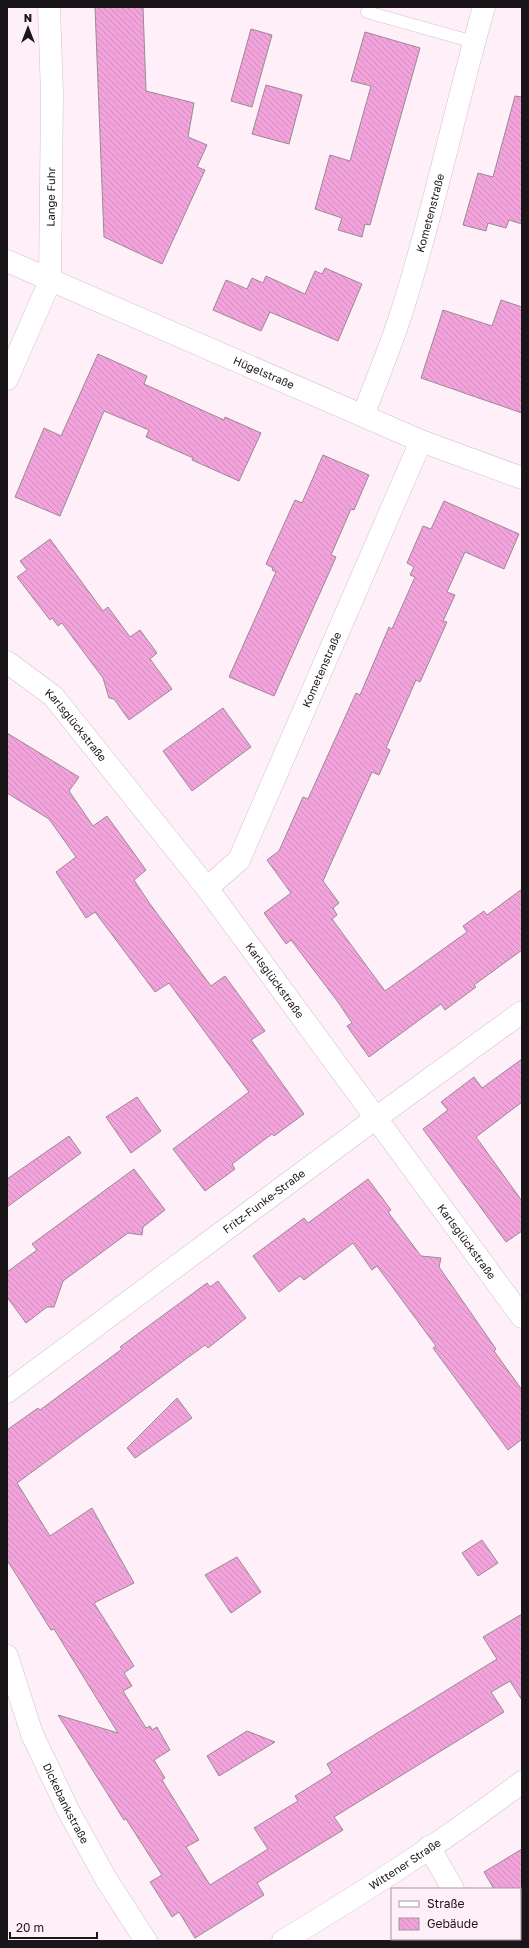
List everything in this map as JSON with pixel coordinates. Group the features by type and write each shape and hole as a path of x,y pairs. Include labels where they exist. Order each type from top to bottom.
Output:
{"street":[{"name":"Lange Fuhr","path":"7,379 50,280 52,94 49,7"},
{"name":"Kometenstraße","path":"363,416 402,312 431,212 484,7"},
{"name":"Hügelstraße","path":"7,261 421,441 522,478"},
{"name":"Kometenstraße","path":"207,888 238,860 421,441"},
{"name":"Karlsglückstraße","path":"7,662 53,696 207,888 522,1317"},
{"name":"Fritz-Funke-Straße","path":"7,1392 376,1118 522,1012"},
{"name":"Dickebankstraße","path":"7,1656 32,1734 68,1810 106,1879 146,1941"},
{"name":"Wittener Straße","path":"283,1941 488,1808 522,1782"},
{"path":"429,1847 452,1888"}],"lane":[{"path":"367,12 474,42"}],"building":[{"path":"95,7 143,7 146,91 194,103 188,137 207,145 197,167 205,170 162,264 104,237"},
{"path":"251,29 272,35 252,107 231,101"},
{"path":"365,32 420,48 370,225 365,224 362,237 338,230 342,218 315,209 330,155 350,161 371,86 351,81"},
{"path":"266,85 302,95 289,144 252,134"},
{"path":"515,96 522,97 522,224 509,220 506,228 488,223 486,231 463,225 478,173 493,177"},
{"path":"325,268 362,284 338,341 270,312 261,331 213,310 226,280 247,289 252,278 263,283 266,276 305,294 315,271 322,274"},
{"path":"501,300 522,307 522,413 421,378 443,310 492,326"},
{"path":"98,354 147,376 144,384 224,420 225,417 261,433 239,481 146,437 149,430 104,411 60,516 15,497 44,428 61,436"},
{"path":"323,455 369,475 354,510 351,509 331,555 336,557 274,696 229,677 276,572 272,570 273,568 266,564 295,500 302,503"},
{"path":"444,501 519,534 504,569 465,552 447,592 455,595 443,621 447,622 420,682 416,680 386,748 390,750 379,775 372,772 323,881 339,903 333,908 337,915 332,919 385,991 467,932 463,926 484,911 487,915 522,889 522,950 474,985 476,987 445,1010 441,1004 369,1057 347,1026 352,1023 338,1002 291,940 286,944 264,913 291,893 267,860 279,851 303,797 308,799 356,693 360,695 389,627 392,629 415,577 410,575 414,567 407,563 423,526 431,529"},
{"path":"50,539 103,611 108,607 130,637 140,630 157,653 150,659 172,689 129,720 114,699 109,698 103,678 62,623 58,626 52,618 50,620 17,577 27,570 20,561"},
{"path":"223,708 251,747 192,791 163,751"},
{"path":"7,733 79,777 69,791 93,826 107,816 146,870 134,880 211,986 225,976 265,1031 251,1040 304,1114 274,1136 272,1134 232,1164 235,1169 205,1191 173,1149 249,1092 169,983 155,992 95,912 86,918 56,872 76,857 49,819 7,793"},
{"path":"522,1059 522,1102 476,1137 522,1201 522,1231 506,1242 423,1129 448,1110 441,1102 474,1077 482,1088"},
{"path":"137,1097 161,1131 131,1153 106,1117"},
{"path":"69,1136 81,1153 7,1207 7,1179"},
{"path":"134,1169 165,1210 143,1227 142,1235 128,1233 63,1281 54,1307 47,1307 26,1323 7,1297 7,1272 37,1250 32,1244"},
{"path":"368,1179 391,1210 388,1212 421,1256 441,1258 439,1267 496,1349 494,1351 522,1390 522,1439 508,1450 433,1348 436,1346 377,1266 372,1270 353,1243 304,1280 300,1276 279,1292 253,1256 304,1218 308,1223"},
{"path":"218,1281 246,1318 208,1348 205,1345 17,1483 50,1536 92,1508 134,1583 94,1603 134,1666 124,1673 132,1686 123,1691 146,1728 150,1726 152,1730 157,1727 170,1750 154,1760 165,1778 162,1780 199,1840 186,1847 210,1885 268,1849 254,1828 298,1801 295,1796 332,1773 327,1764 497,1659 483,1637 522,1614 522,1700 510,1681 491,1692 504,1712 334,1817 343,1830 257,1883 264,1895 195,1938 179,1912 172,1917 150,1882 162,1875 126,1819 124,1820 58,1715 118,1733 54,1629 51,1630 7,1560 7,1430 38,1408 40,1410 122,1349 120,1347 207,1283 210,1287"},
{"path":"177,1398 192,1418 135,1458 127,1448"},
{"path":"482,1540 498,1563 478,1576 462,1553"},
{"path":"237,1557 261,1592 231,1613 205,1575"},
{"path":"247,1731 275,1742 219,1776 207,1756"},
{"path":"522,1849 522,1889 493,1888 484,1872"}]}
